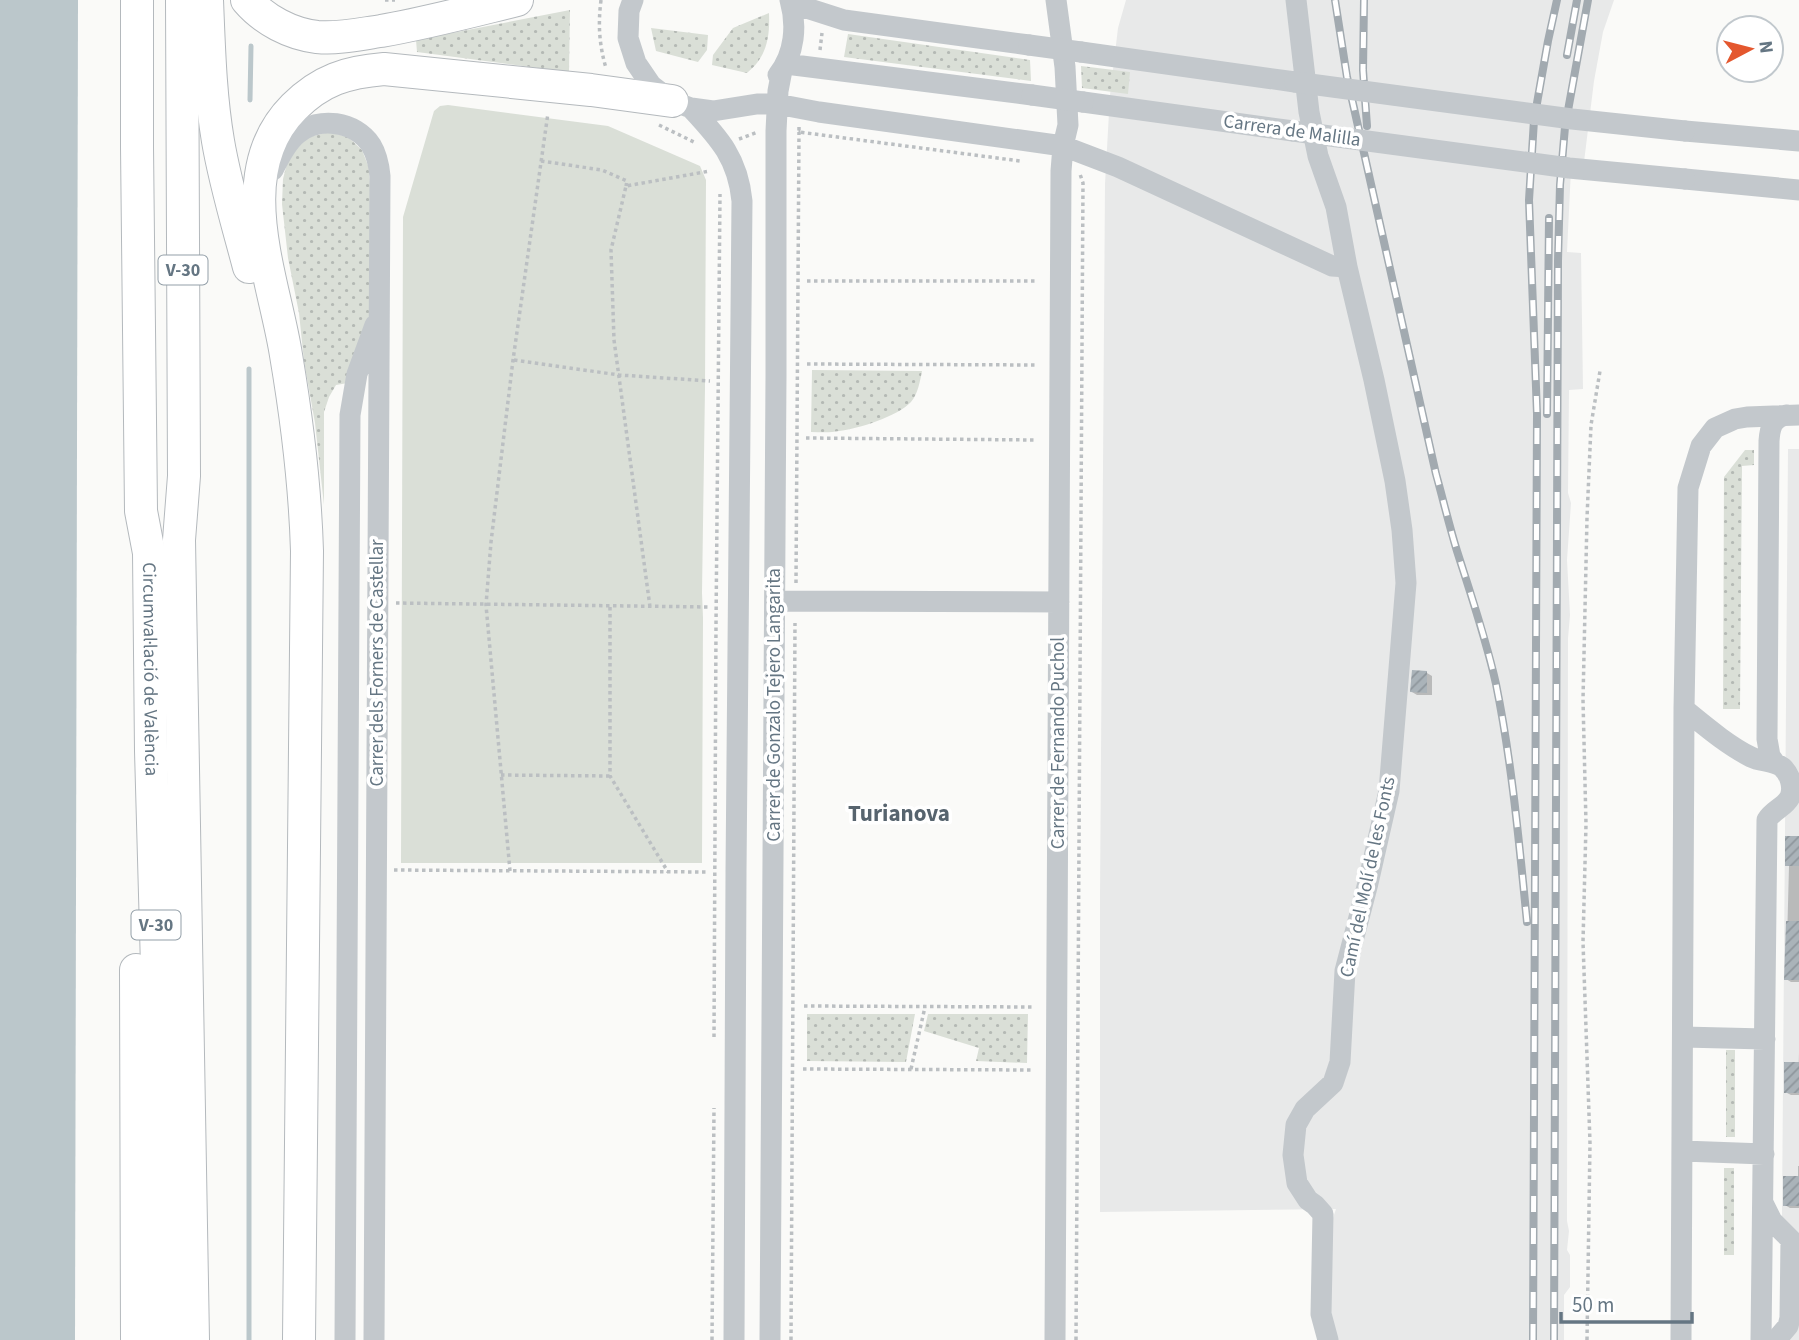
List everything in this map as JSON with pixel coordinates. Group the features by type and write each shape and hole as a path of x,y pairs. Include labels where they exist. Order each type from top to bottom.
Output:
{"highway":[{"name":"Circumval·lació de València","path":"137,0 141,511 149,553 164,1340"},
{"path":"163,0 168,57 170,485 179,540"},
{"name":"Circumval·lació de València","path":"182,0 184,476 179,540 193,1340"},
{"path":"207,0 212,99 224,171 275,367 291,466 305,495"},
{"path":"247,0 270,20 291,31 314,37 333,38 399,28 517,0"},
{"path":"299,1340 307,583 305,495 297,418 260,225 261,173 267,149 288,113 305,96 318,86 362,71 384,69 591,90 682,105"},
{"path":"137,1340 136,554 141,511"}],"street":[{"name":"Carrer de Gonzalo Tejero Langarita","path":"633,0 629,11 628,38 636,63 651,85 682,105 724,146 737,172 742,201 734,1340"},
{"name":"Carrer de Fernando Puchol","path":"1055,1340 1063,146 1068,125 1065,67 1056,0"},
{"name":"Camí del Molí de les Fonts","path":"1296,0 1309,112 1318,156 1336,207 1395,481 1406,583 1389,791 1345,971 1340,1062 1332,1083 1305,1109 1296,1125 1293,1155 1297,1183 1308,1200 1323,1214 1321,1314 1328,1340"},
{"name":"Carrer de Gonzalo Tejero Langarita","path":"771,1340 776,131 777,104 784,67 793,44 794,24 790,1"},
{"path":"790,1 844,20 1131,60 1572,119 1799,141"},
{"path":"735,107 762,93 784,67"},
{"name":"Carrera de Malilla","path":"784,67 817,68 1032,95 1569,168 1799,190"},
{"path":"682,105 713,111 757,104 777,104 1063,146 1118,167 1332,266 1347,267"},
{"name":"Carrer dels Forners de Castellar","path":"260,197 282,153 296,135 307,128 321,124 340,124 350,128 365,138 378,158 380,310 373,1340"},
{"path":"345,1340 350,415 356,374 380,310"},
{"path":"1681,1340 1684,709 1688,488 1701,446 1715,428 1735,419 1793,415"},
{"path":"1775,763 1770,756 1767,738 1769,430 1778,417 1793,415"},
{"path":"775,601 1059,602"},
{"path":"1684,709 1753,758 1775,763 1783,768 1795,785 1784,804 1767,820 1761,1340"},
{"path":"1683,1037 1765,1039"},
{"path":"1683,1151 1764,1154"},
{"path":"1763,1203 1772,1221 1791,1240 1790,1318 1788,1326 1776,1340"}],"path":[{"path":"385,0 395,0"},
{"path":"817,68 825,14"},
{"path":"510,871 486,605 513,360 548,113"},
{"path":"724,146 757,132 799,132"},
{"path":"541,161 602,170 627,181 611,250 614,340 650,607"},
{"path":"626,186 710,171"},
{"path":"714,1042 720,186"},
{"path":"807,281 1037,281"},
{"path":"513,360 619,375 710,381"},
{"path":"807,364 1037,365"},
{"path":"1587,1340 1590,1143 1583,942 1586,824 1583,700 1591,425 1600,372"},
{"path":"806,438 1036,440"},
{"path":"394,603 709,607"},
{"path":"610,606 610,776 668,872"},
{"path":"501,775 610,776"},
{"path":"393,870 707,872"},
{"path":"804,1006 1034,1007"},
{"path":"911,1069 925,1007"},
{"path":"803,1069 1034,1070"},
{"path":"791,1340 794,1080"},
{"path":"712,1340 714,1108"}],"shaded area":[{"path":"0,0 78,0 75,1340 0,1340"},
{"path":"1126,0 1614,0 1603,32 1584,162 1571,169 1567,252 1581,253 1583,389 1569,390 1568,493 1571,503 1567,560 1570,615 1567,1250 1570,1255 1570,1287 1564,1295 1564,1340 1336,1340 1331,1327 1330,1227 1336,1209 1100,1212 1105,184 1110,95 1118,28"},
{"path":"570,10 569,72 417,52 416,40"},
{"path":"769,13 766,46 754,67 747,73 712,65 713,55 733,28"},
{"path":"651,28 708,35 707,50 698,62 656,51"},
{"path":"848,34 1030,60 1031,81 844,57"},
{"path":"1081,66 1130,72 1128,94 1082,88"},
{"path":"440,106 608,126 700,166 706,180 702,863 401,863 403,217 434,111"},
{"path":"329,132 348,137 362,150 369,168 371,311 348,383 336,385 324,412 324,505 315,423 288,258 282,204 287,163 296,148 309,137"},
{"path":"812,370 922,371 911,402 888,417 847,430 811,432"},
{"path":"1788,449 1799,449 1799,1340 1781,1340"},
{"path":"1745,450 1754,450 1754,465 1742,466 1740,709 1723,709 1724,477"},
{"path":"807,1014 915,1014 906,1062 807,1061"},
{"path":"928,1014 1028,1014 1027,1063 976,1061 979,1048 924,1031"},
{"path":"1726,1050 1735,1050 1735,1137 1726,1137"},
{"path":"1724,1168 1734,1168 1734,1255 1724,1255"}],"building":[{"path":"1412,670 1427,671 1427,693 1410,692"},
{"path":"1785,836 1799,836 1799,866 1785,866"},
{"path":"1786,921 1799,921 1799,980 1784,980"},
{"path":"1784,1062 1799,1062 1799,1093 1784,1093"},
{"path":"1783,1176 1799,1176 1799,1206 1783,1206"}],"waterway":[{"path":"250,100 251,46"},
{"path":"249,369 249,1340"}],"railway":[{"path":"1335,0 1347,77 1436,474 1496,684 1511,773 1527,922"},
{"path":"1364,0 1363,70 1367,126"},
{"path":"1533,1340 1537,414 1529,200 1534,120 1557,0"},
{"path":"1567,55 1577,0"},
{"path":"1554,1340 1558,261 1565,127 1588,0"},
{"path":"1547,414 1549,218"}],"district":[{"name":"Turianova","path":"899,813"}]}
